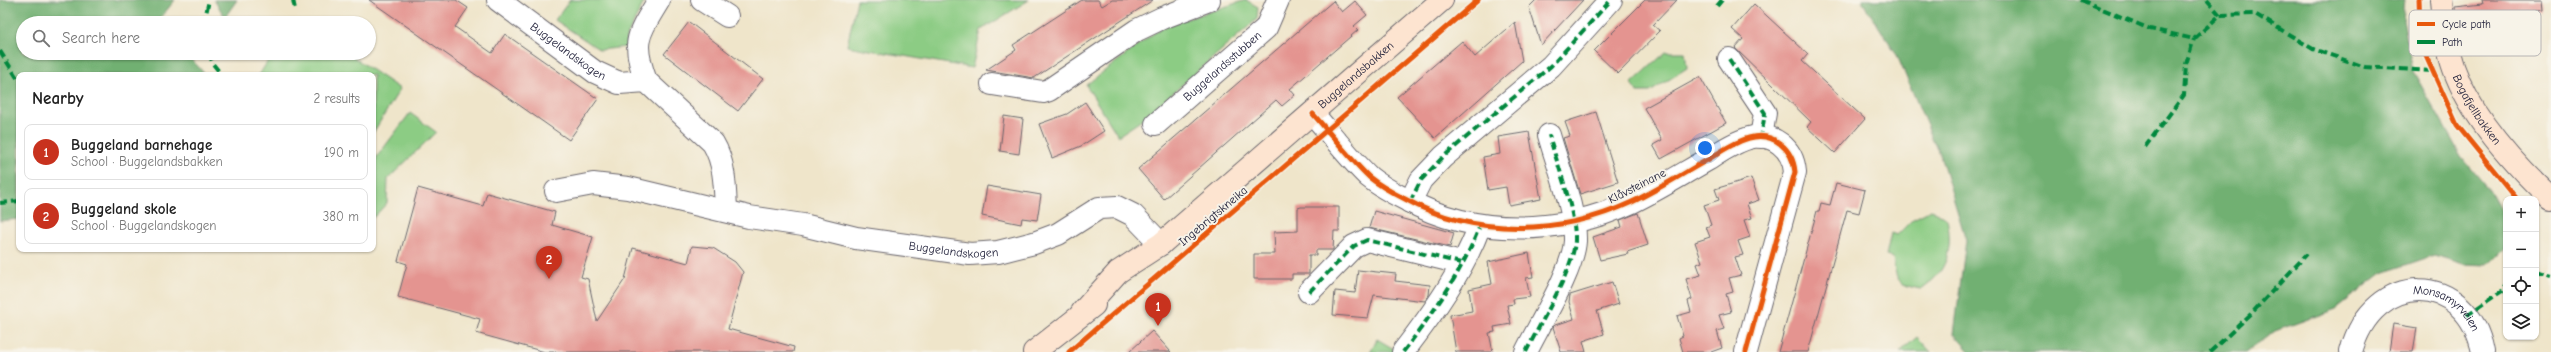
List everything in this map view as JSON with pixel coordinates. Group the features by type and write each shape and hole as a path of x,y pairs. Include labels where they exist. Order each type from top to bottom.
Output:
{"street":[{"name":"Buggelandskogen","path":"498,0 595,72 619,82 646,81"},
{"path":"659,0 638,35 638,59 646,81 713,142 720,155 726,188 726,211"},
{"path":"702,0 727,16"},
{"path":"992,84 1038,91 1049,90 1138,30 1162,18 1209,0"},
{"name":"Buggelandsstubben","path":"1156,124 1266,28 1278,0"},
{"name":"Buggelandsbakken","path":"1034,352 1082,312 1118,272 1161,244 1313,114 1442,0"},
{"path":"1410,202 1421,180 1439,161 1550,66 1611,0"},
{"name":"Bogafjellbakken","path":"2441,0 2442,10"},
{"name":"Bogafjellbakken","path":"2450,56 2454,70 2472,105 2499,143 2551,199"},
{"path":"1729,59 1765,113 1761,137 1773,140 1791,154 1795,172 1746,352"},
{"name":"Klåvsteinane","path":"1313,114 1370,177 1410,202 1436,215 1480,225 1512,228 1573,222 1606,213 1633,201 1733,144 1749,138 1761,137"},
{"path":"1526,352 1571,261 1575,241 1573,222 1549,135"},
{"name":"Buggelandskogen","path":"556,190 593,184 628,188 726,211 856,238 970,254 998,252 1034,243 1058,234 1099,208 1117,207 1133,215 1161,244"},
{"path":"1403,352 1439,304 1473,244 1480,225"},
{"path":"1309,292 1354,246 1367,240 1461,263"},
{"name":"Monsamyrveien","path":"2351,352 2356,333 2368,313 2386,298 2404,291 2424,290 2441,295 2456,304 2467,316 2477,332 2483,352"}],"green space":[{"path":"0,0 175,0 162,16 16,16 16,60 192,60 203,72 16,72 16,219 0,221"},
{"path":"214,0 237,0 226,16"},
{"path":"570,0 645,0 626,38 626,47 600,50 555,20"},
{"path":"857,0 1029,0 981,30 972,68 847,46"},
{"path":"1246,0 1258,7 1257,19 1142,120 1118,136 1086,85 1162,27"},
{"path":"1861,0 2405,0 2403,20 2413,71 2461,156 2489,190 2503,215 2503,250 2488,265 2463,264 2435,255 2382,273 2336,309 2275,331 2246,352 1970,352 1954,334 1966,240 1942,161 1896,53"},
{"path":"1666,52 1685,52 1687,68 1650,92 1637,92 1632,83"},
{"path":"269,60 357,60 375,72 261,72"},
{"path":"376,73 400,89 376,128"},
{"path":"410,113 436,132 388,179 387,203 376,215 376,158"},
{"path":"1931,210 1947,219 1949,230 1949,250 1943,267 1930,282 1921,289 1907,286 1897,277 1893,258 1886,256 1891,233 1897,235 1913,219"},
{"path":"1917,337 1931,352 1900,352"},
{"path":"1377,339 1399,352 1370,352"}],"building":[{"path":"369,0 456,0 468,8 455,27 492,53 505,34 598,99 569,140"},
{"path":"1082,0 1098,0 1102,6 1112,0 1153,0 1034,78 986,70 1016,50 1013,45"},
{"path":"1536,0 1583,0 1541,45 1529,7"},
{"path":"1645,0 1677,0 1653,25 1660,31 1618,74 1594,51"},
{"path":"2482,0 2542,0 2543,10 2455,10 2455,7 2483,4"},
{"path":"1333,1 1342,12 1355,1 1367,15 1354,26 1358,30 1290,89 1295,95 1282,106 1276,100 1164,199 1138,169"},
{"path":"1754,4 1808,54 1802,61 1865,119 1835,153 1807,127 1811,122 1735,48 1743,39 1732,29"},
{"path":"689,22 763,79 738,111 664,54"},
{"path":"1515,22 1522,61 1435,138 1397,97 1462,41 1475,57"},
{"path":"1700,77 1726,123 1661,159 1653,145 1662,140 1644,108"},
{"path":"1085,102 1104,131 1081,146 1052,158 1039,124 1067,114"},
{"path":"1596,112 1618,182 1580,194 1563,138 1570,136 1565,122"},
{"path":"1004,116 1023,119 1019,154 1000,151"},
{"path":"1529,132 1541,199 1509,205 1506,187 1488,190 1483,157 1500,154 1498,137"},
{"path":"1751,178 1759,200 1747,204 1752,218 1744,220 1750,237 1738,241 1743,255 1735,257 1741,275 1729,278 1733,292 1726,294 1731,312 1719,315 1724,329 1717,331 1722,348 1711,352 1683,352 1679,338 1683,336 1677,316 1691,312 1688,301 1692,299 1686,279 1701,275 1697,264 1702,262 1695,242 1710,237 1706,227 1711,225 1704,205 1719,200 1715,189"},
{"path":"1836,183 1865,190 1859,213 1847,210 1808,352 1778,352 1817,211 1819,211 1821,203 1830,205"},
{"path":"987,186 1041,195 1037,220 1022,218 1021,224 982,216"},
{"path":"418,188 483,206 487,193 555,212 552,225 593,237 581,277 588,279 597,321 625,279 633,248 688,263 692,246 713,248 735,262 743,272 728,329 794,347 793,352 545,352 476,333 480,319 398,297 407,264 398,261"},
{"path":"1339,207 1339,231 1334,231 1333,250 1316,250 1316,255 1309,255 1309,274 1292,274 1292,279 1254,279 1254,254 1275,254 1274,232 1298,231 1298,208"},
{"path":"1374,211 1454,233 1450,247 1369,228"},
{"path":"1638,213 1648,245 1627,252 1628,254 1600,260 1593,237 1622,227 1620,220"},
{"path":"1529,253 1533,277 1526,278 1530,297 1513,299 1514,304 1507,305 1511,324 1494,327 1495,332 1489,333 1493,352 1456,352 1450,315 1472,311 1469,289 1492,284 1488,262"},
{"path":"1358,270 1396,274 1395,281 1430,285 1429,295 1425,301 1374,295 1368,318 1333,315 1335,291 1355,293"},
{"path":"1612,282 1619,304 1597,311 1604,334 1583,341 1586,352 1561,352 1553,327 1574,319 1569,302 1570,295"},
{"path":"2393,324 2417,328 2413,352 2389,352"},
{"path":"1152,331 1171,352 1129,352"}],"marked path":[{"path":"206,16 209,0"},
{"path":"293,0 295,9"},
{"path":"1410,202 1421,180 1443,157 1551,66 1611,0"},
{"path":"1717,6 1722,0"},
{"path":"2081,0 2150,29 2194,39 2220,15 2255,14 2313,49 2365,67 2432,71"},
{"path":"2207,0 2220,15"},
{"path":"2145,147 2184,95 2186,64 2194,39"},
{"path":"0,51 16,76"},
{"path":"1729,59 1765,113 1761,137 1764,137"},
{"path":"212,60 220,72"},
{"path":"1526,352 1562,282 1573,253 1575,241 1569,202 1549,135"},
{"path":"0,203 16,201"},
{"path":"1403,352 1456,275 1480,225"},
{"path":"1309,292 1354,246 1367,240 1461,263"},
{"path":"2210,352 2251,314 2307,254"},
{"path":"2539,273 2551,277"},
{"path":"2467,315 2503,289"}],"cycle path":[{"name":"Ingebrigtskneika","path":"1069,352 1478,0"},
{"path":"2419,0 2419,10"},
{"path":"2426,56 2457,125 2515,196"},
{"path":"1313,114 1362,170 1369,177 1391,192 1432,212 1460,221 1489,226 1518,228 1547,226 1576,221 1605,213 1652,192 1739,142 1749,138 1758,137 1766,137 1774,140 1786,149 1795,172 1746,352"}],"place":[{"name":"Buggeland skole","path":"549,279"},
{"name":"Buggeland barnehage","path":"1158,326"}]}
